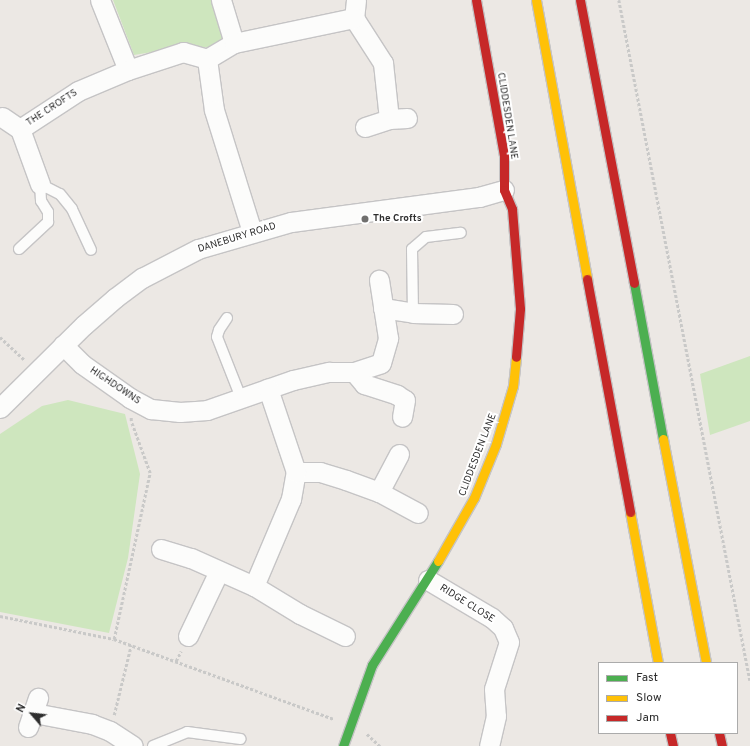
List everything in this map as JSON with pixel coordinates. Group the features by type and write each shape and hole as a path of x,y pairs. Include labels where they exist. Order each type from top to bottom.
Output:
{"main road":[{"name":"CLIDDESDEN LANE","path":"343,746 372,665 428,580 461,525 485,472 507,412 513,386 520,309 512,209 504,190 504,155 476,0"},
{"path":"536,0 658,662"},
{"path":"580,0 706,662"},
{"path":"670,734 673,746"},
{"path":"719,734 722,746"}],"street":[{"path":"100,0 128,70"},
{"path":"220,0 234,43"},
{"path":"252,232 214,110 207,59 234,43 355,9 383,63 398,119 365,126"},
{"name":"THE CROFTS","path":"20,129 78,91 128,70 183,52 207,59"},
{"name":"THE CROFTS","path":"2,118 20,129 40,184"},
{"name":"DANEBURY ROAD","path":"0,408 63,345 104,307 142,278 198,249 252,232 307,219 479,197 504,190"},
{"name":"HIGHDOWNS","path":"63,345 82,364 130,398 151,409 180,412 207,410 293,380 329,372 354,372 380,363 388,338 379,280"},
{"path":"383,308 412,313 453,314"},
{"path":"354,372 364,384 397,395 405,400 402,417"},
{"path":"254,586 291,499 296,472 268,389"},
{"path":"379,492 399,454"},
{"path":"296,472 320,472 379,492 418,513"},
{"path":"161,549 220,571 254,586 300,614 345,636"},
{"path":"188,636 220,571"},
{"name":"RIDGE CLOSE","path":"428,580 492,618 503,628 509,642 494,689 496,716 489,746"},
{"path":"33,713 63,716 110,731 134,746"}],"lane":[{"path":"19,249 48,222 48,212 41,201 40,184 60,194 72,209 91,250"},
{"path":"412,313 412,249 426,237 460,233"},
{"path":"227,318 219,330 217,338 241,398"},
{"path":"154,746 187,732 241,739"}],"path":[{"path":"619,0 750,680"},
{"path":"0,337 26,361"},
{"path":"114,639 150,473 131,421 132,411"},
{"path":"0,616 114,639 328,717"},
{"path":"110,731 130,645"},
{"path":"362,728 380,746"}],"green space":[{"path":"113,0 214,0 225,39 217,48 189,46 134,55"},
{"path":"750,356 750,421 710,435 700,374"},
{"path":"68,400 125,414 140,474 128,558 109,633 0,612 0,434 42,406"}],"traffic: fast":[{"path":"634,283 663,439"},
{"path":"343,746 372,665 438,561"}],"traffic: slow":[{"path":"536,0 587,279"},
{"path":"438,561 474,498 496,444 513,386 516,357"},
{"path":"663,439 706,662"},
{"path":"630,512 658,662"}],"traffic: jam":[{"path":"476,0 504,155 504,190 512,209 520,309 516,357"},
{"path":"580,0 634,283"},
{"path":"587,279 630,512"},
{"path":"670,734 673,746"},
{"path":"719,734 722,746"}],"place":[{"name":"The Crofts","path":"365,219"}]}
